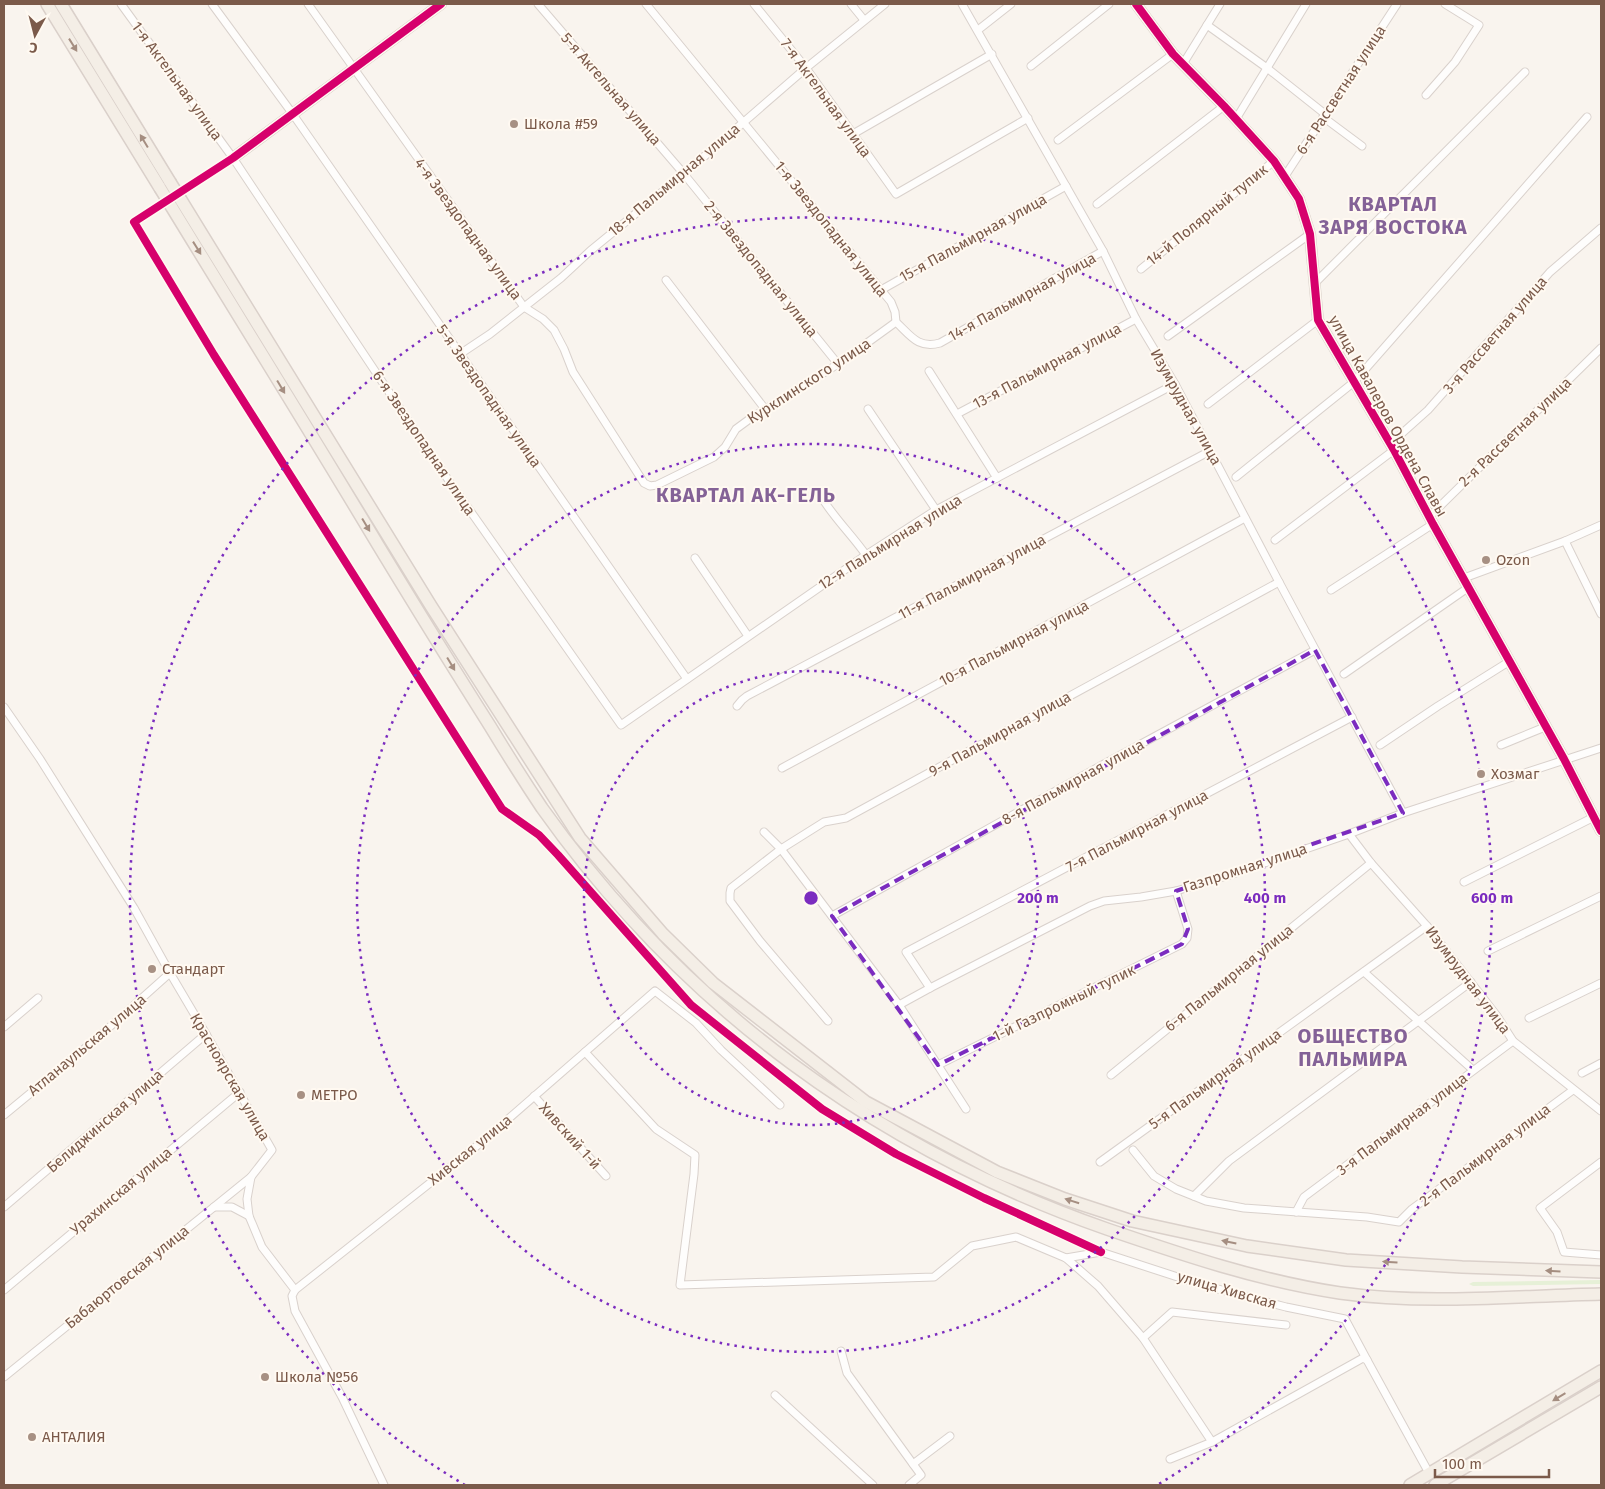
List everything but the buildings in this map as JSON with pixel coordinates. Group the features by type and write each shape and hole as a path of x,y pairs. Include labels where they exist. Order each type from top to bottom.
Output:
{"main road":[{"path":"47,4 165,185"},
{"path":"60,4 165,185 466,689 542,807 600,882 653,942 724,1009 798,1069 845,1102 932,1153 1030,1200 1143,1241 1266,1279 1339,1293 1413,1299 1601,1294"},
{"path":"176,203 580,838 662,934 712,983 866,1102 997,1172 1065,1199 1132,1220 1247,1246 1346,1260 1601,1272"},
{"path":"1410,1485 1601,1371"},
{"path":"1429,1473 1436,1485 1601,1387"}],"street":[{"name":"1-я Акгельная улица","path":"121,4 233,158"},
{"name":"5-я Звездопадная улица","path":"212,4 292,113 687,679"},
{"name":"4-я Звездопадная улица","path":"308,4 524,307 543,319 554,330 574,372 644,483 650,486"},
{"path":"439,4 233,158 134,222 219,364 502,808 539,835 691,1005 822,1109 896,1154 984,1198 1102,1252"},
{"name":"5-я Акгельная улица","path":"538,4 684,174"},
{"name":"1-я Звездопадная улица","path":"646,4 891,302 896,322 920,344 931,345 940,343"},
{"name":"7-я Акгельная улица","path":"754,4 806,68 896,194 1028,118"},
{"path":"851,4 864,20"},
{"name":"18-я Пальмирная улица","path":"460,354 490,334 561,278 590,251 684,174 742,122 885,4"},
{"name":"Изумрудная улица","path":"962,4 1103,251 1136,319 1175,384 1278,582 1403,813"},
{"path":"978,30 1011,4"},
{"path":"1031,66 1110,4"},
{"name":"улица Кавалеров Ордена Славы","path":"1136,4 1173,54 1274,161 1299,199 1310,234 1318,320 1392,447 1564,759 1601,830"},
{"path":"1183,64 1220,4"},
{"path":"1236,119 1306,4"},
{"name":"6-я Рассветная улица","path":"1284,176 1397,4"},
{"path":"1426,95 1455,62 1479,25 1445,4"},
{"path":"1207,25 1267,68 1362,146"},
{"path":"853,134 992,54"},
{"path":"1058,140 1173,54"},
{"path":"1315,283 1525,72"},
{"path":"1097,204 1224,106"},
{"path":"1236,477 1354,382 1586,117"},
{"name":"6-я Звездопадная улица","path":"233,158 433,458 621,725"},
{"name":"14-й Полярный тупик","path":"1141,269 1274,161"},
{"name":"2-я Звездопадная улица","path":"684,174 838,364"},
{"name":"15-я Пальмирная улица","path":"881,290 1066,186"},
{"name":"3-я Рассветная улица","path":"1275,540 1392,447 1428,410 1550,272 1601,228"},
{"path":"1168,336 1310,234"},
{"name":"14-я Пальмирная улица","path":"940,343 1103,251"},
{"path":"666,280 766,409"},
{"name":"13-я Пальмирная улица","path":"957,414 1136,319"},
{"path":"1208,404 1318,320"},
{"name":"Курклинского улица","path":"650,486 657,485 714,457 725,447 736,429 838,364 896,322"},
{"name":"2-я Рассветная улица","path":"1331,590 1431,520 1601,348"},
{"path":"929,371 997,478"},
{"name":"12-я Пальмирная улица","path":"621,725 866,555 936,510 1175,384"},
{"path":"868,409 936,510"},
{"name":"11-я Пальмирная улица","path":"737,706 747,696 1210,450"},
{"path":"822,498 866,555"},
{"name":"10-я Пальмирная улица","path":"782,768 1245,518"},
{"path":"1344,674 1466,583 1601,525"},
{"path":"1565,541 1601,614"},
{"path":"695,558 748,636"},
{"name":"9-я Пальмирная улица","path":"828,1021 760,941 730,901 732,888 781,849 824,822 846,818 1278,582"},
{"name":"8-я Пальмирная улица","path":"832,916 1104,764 1315,650"},
{"path":"1380,745 1510,661"},
{"name":"Красноярская улица","path":"4,707 40,759 134,908 272,1150 251,1177"},
{"name":"7-я Пальмирная улица","path":"930,988 906,952 1352,717"},
{"path":"1501,745 1545,727"},
{"name":"Газпромная улица","path":"900,1005 1090,906 1104,901 1176,891 1233,874 1349,834 1403,813 1601,748"},
{"path":"1464,882 1594,817"},
{"path":"764,832 781,849 900,1005 966,1109"},
{"name":"Изумрудная улица","path":"1349,834 1371,863 1427,926 1471,982 1513,1041 1601,1111"},
{"name":"6-я Пальмирная улица","path":"1111,1075 1371,863"},
{"name":"1-й Газпромный тупик","path":"938,1065 1182,944 1187,938 1188,929 1176,891"},
{"path":"1488,951 1601,896"},
{"name":"5-я Пальмирная улица","path":"1100,1162 1427,926"},
{"path":"1364,972 1473,1070"},
{"name":"Атланаульская улица","path":"4,1115 95,1040 170,973"},
{"path":"1194,1196 1228,1161 1471,982"},
{"path":"1529,1018 1601,983"},
{"name":"Хивская улица","path":"294,1290 483,1141 586,1052 640,1002 655,991 696,1023 721,1050 780,1105"},
{"path":"4,1027 38,998"},
{"name":"Белиджинская улица","path":"4,1207 206,1034"},
{"name":"3-я Пальмирная улица","path":"1296,1212 1304,1197 1513,1041"},
{"path":"586,1052 656,1128 695,1156 680,1285 934,1277 972,1246 1016,1238 1066,1258 1098,1286 1143,1338 1212,1442"},
{"path":"1582,1072 1601,1064"},
{"name":"2-я Пальмирная улица","path":"1296,1212 1367,1217 1399,1222 1412,1209 1573,1090"},
{"name":"Урахинская улица","path":"4,1290 240,1092"},
{"name":"Хивский 1-й","path":"534,1096 606,1176"},
{"path":"1133,1150 1154,1176 1206,1201 1244,1208 1296,1212"},
{"path":"1601,1162 1540,1208 1557,1232 1564,1252 1601,1255"},
{"path":"251,1177 248,1199 249,1216 262,1247 294,1290 292,1296 295,1311 342,1397 384,1485"},
{"name":"Бабаюртовская улица","path":"4,1377 251,1177"},
{"path":"214,1207 232,1207 249,1216"},
{"name":"улица Хивская","path":"1066,1258 1102,1252 1199,1284 1286,1307 1345,1319 1364,1359 1429,1473"},
{"path":"1143,1338 1172,1312 1286,1326"},
{"path":"841,1352 847,1373 921,1475 909,1485"},
{"path":"1170,1459 1212,1442 1364,1359"},
{"path":"775,1395 873,1485"},
{"path":"913,1464 950,1436"}],"highlighted area":[{"path":"1315,650 1403,813 1176,891 1188,929 1182,944 938,1065 832,916"}],"green space":[{"path":"1601,1280 1601,1284 1473,1286 1469,1284 1473,1282"}],"cycle path":[{"path":"441,4 233,158 134,222 214,355 502,809 539,835 691,1005 822,1109 896,1154 984,1198 1101,1252"},
{"path":"1136,4 1173,54 1274,161 1299,199 1310,234 1318,320 1394,450 1564,759 1601,831"}],"place":[{"name":"Школа #59","path":"514,124"},
{"name":"Ozon","path":"1486,560"},
{"name":"Хозмаг","path":"1481,774"},
{"name":"Стандарт","path":"152,969"},
{"name":"МЕТРО","path":"301,1095"},
{"name":"Школа №56","path":"265,1377"},
{"name":"АНТАЛИЯ","path":"32,1437"}],"district":[{"name":"КВАРТАЛ ЗАРЯ ВОСТОКА","path":"1393,216"},
{"name":"КВАРТАЛ АК-ГЕЛЬ","path":"746,495"},
{"name":"ОБЩЕСТВО ПАЛЬМИРА","path":"1353,1048"}]}
